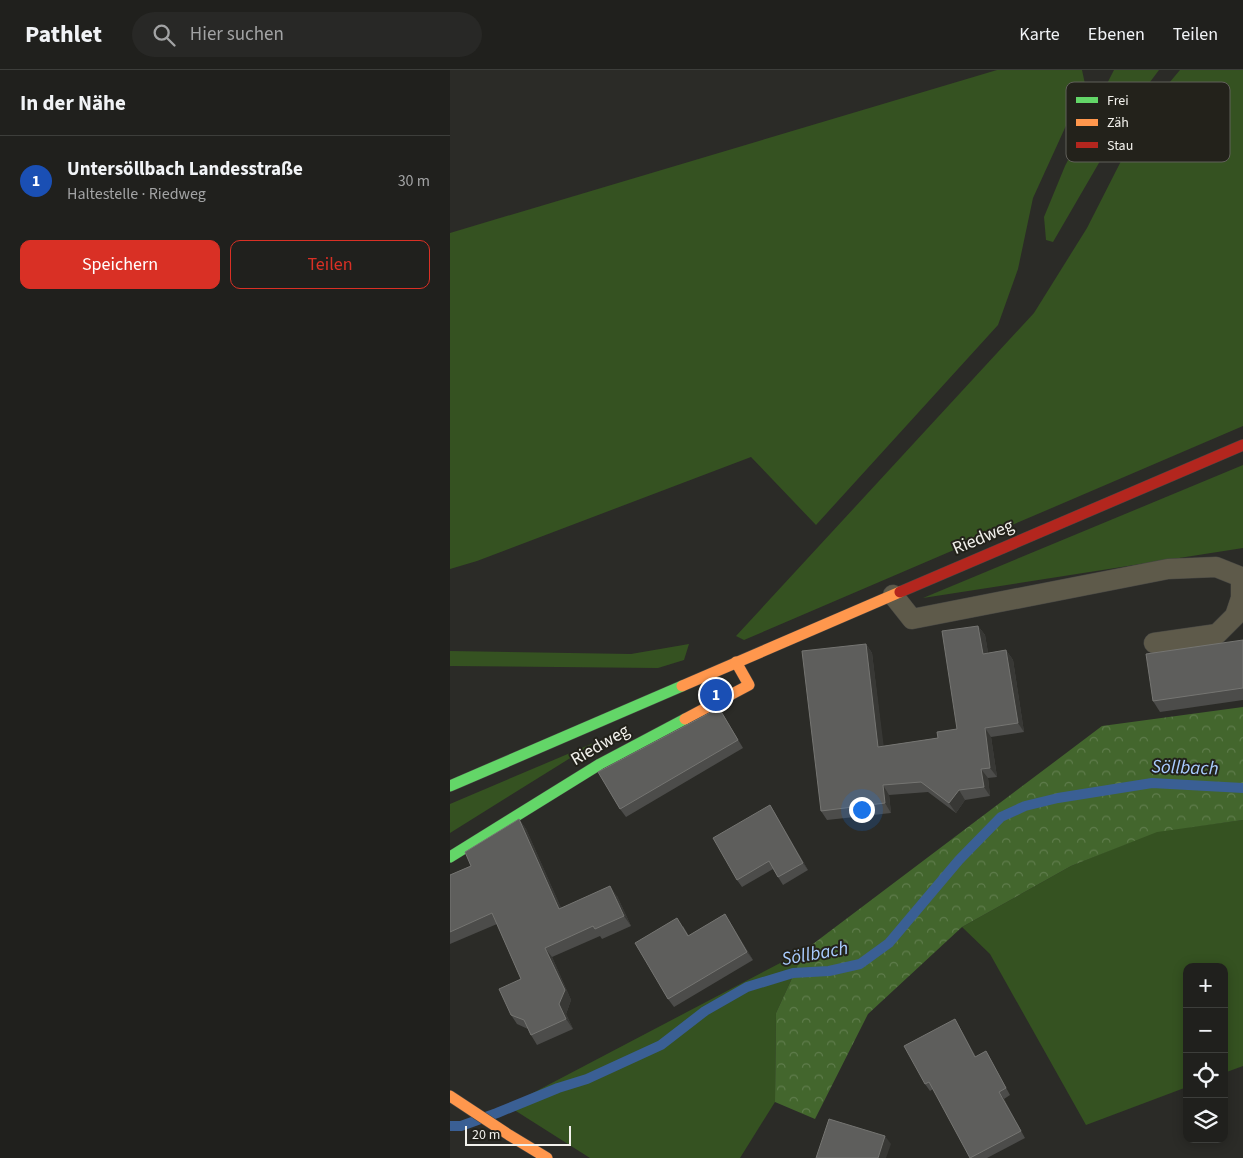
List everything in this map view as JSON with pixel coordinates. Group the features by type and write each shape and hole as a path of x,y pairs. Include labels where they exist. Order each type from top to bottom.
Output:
{"main road":[{"name":"Riedweg","path":"450,786 1243,445"},
{"name":"Riedweg","path":"450,858 600,764 749,684 736,662"},
{"path":"450,1096 547,1158"}],"lane":[{"path":"893,595 912,619 1168,569 1216,567 1241,577 1241,598 1235,616 1217,634 1154,643"}],"green space":[{"path":"997,70 1082,70 1085,82 1066,82 1066,126 1033,198 1018,269 998,325 816,525 751,457 477,561 450,569 450,233"},
{"path":"1114,70 1159,70 1150,82 1108,82"},
{"path":"1180,70 1243,70 1243,426 744,640 736,636 1034,313 1087,228 1121,162 1230,162 1230,82 1170,82"},
{"path":"1067,162 1099,162 1053,242 1046,240 1044,217"},
{"path":"1243,465 1243,548 923,598"},
{"path":"689,644 684,660 658,668 450,666 450,651 631,654"},
{"path":"1243,707 1243,820 1157,832 1071,866 962,927 868,1014 815,1119 775,1102 776,1013 805,950 1102,726"},
{"path":"596,742 450,833 450,804"},
{"path":"1243,820 1243,1066 1228,1072 1228,963 1183,963 1183,1089 1086,1125 990,954 962,927 1071,866 1157,831"},
{"path":"805,950 776,1013 775,1102 740,1158 590,1158 508,1106"}],"building":[{"path":"978,626 983,654 1006,650 1018,723 985,728 990,768 981,769 984,787 959,790 949,803 921,782 883,785 885,803 821,811 802,651 866,644 878,747 938,738 937,732 957,729 942,631"},
{"path":"1243,640 1243,688 1153,701 1146,654"},
{"path":"719,708 738,740 620,809 598,772"},
{"path":"770,805 803,863 778,877 769,861 737,880 713,838"},
{"path":"519,819 559,909 610,886 624,916 595,929 593,926 545,948 565,990 559,1004 566,1019 531,1035 524,1020 511,1015 499,989 521,979 492,913 450,932 450,875 471,866 465,852"},
{"path":"725,914 747,952 668,999 635,943 677,918 688,936"},
{"path":"955,1019 975,1057 986,1051 1006,1088 999,1092 1021,1131 970,1158 929,1082 925,1084 904,1046"},
{"path":"829,1119 885,1136 878,1158 816,1158"}],"waterway":[{"name":"Söllbach","path":"450,1126 461,1126 558,1088 587,1079 661,1045 705,1011 747,987 793,973 829,971 860,964 889,943 959,860 1001,817 1025,806 1058,798 1152,783 1243,788"}],"traffic: fast":[{"path":"450,786 682,686"},
{"path":"450,857 600,764 685,719"}],"traffic: slow":[{"path":"682,686 900,592"},
{"path":"685,719 749,685 736,662"},
{"path":"450,1096 547,1158"}],"traffic: jam":[{"path":"900,592 1243,445"}],"place":[{"name":"Untersöllbach Landesstraße","path":"716,695"}]}
